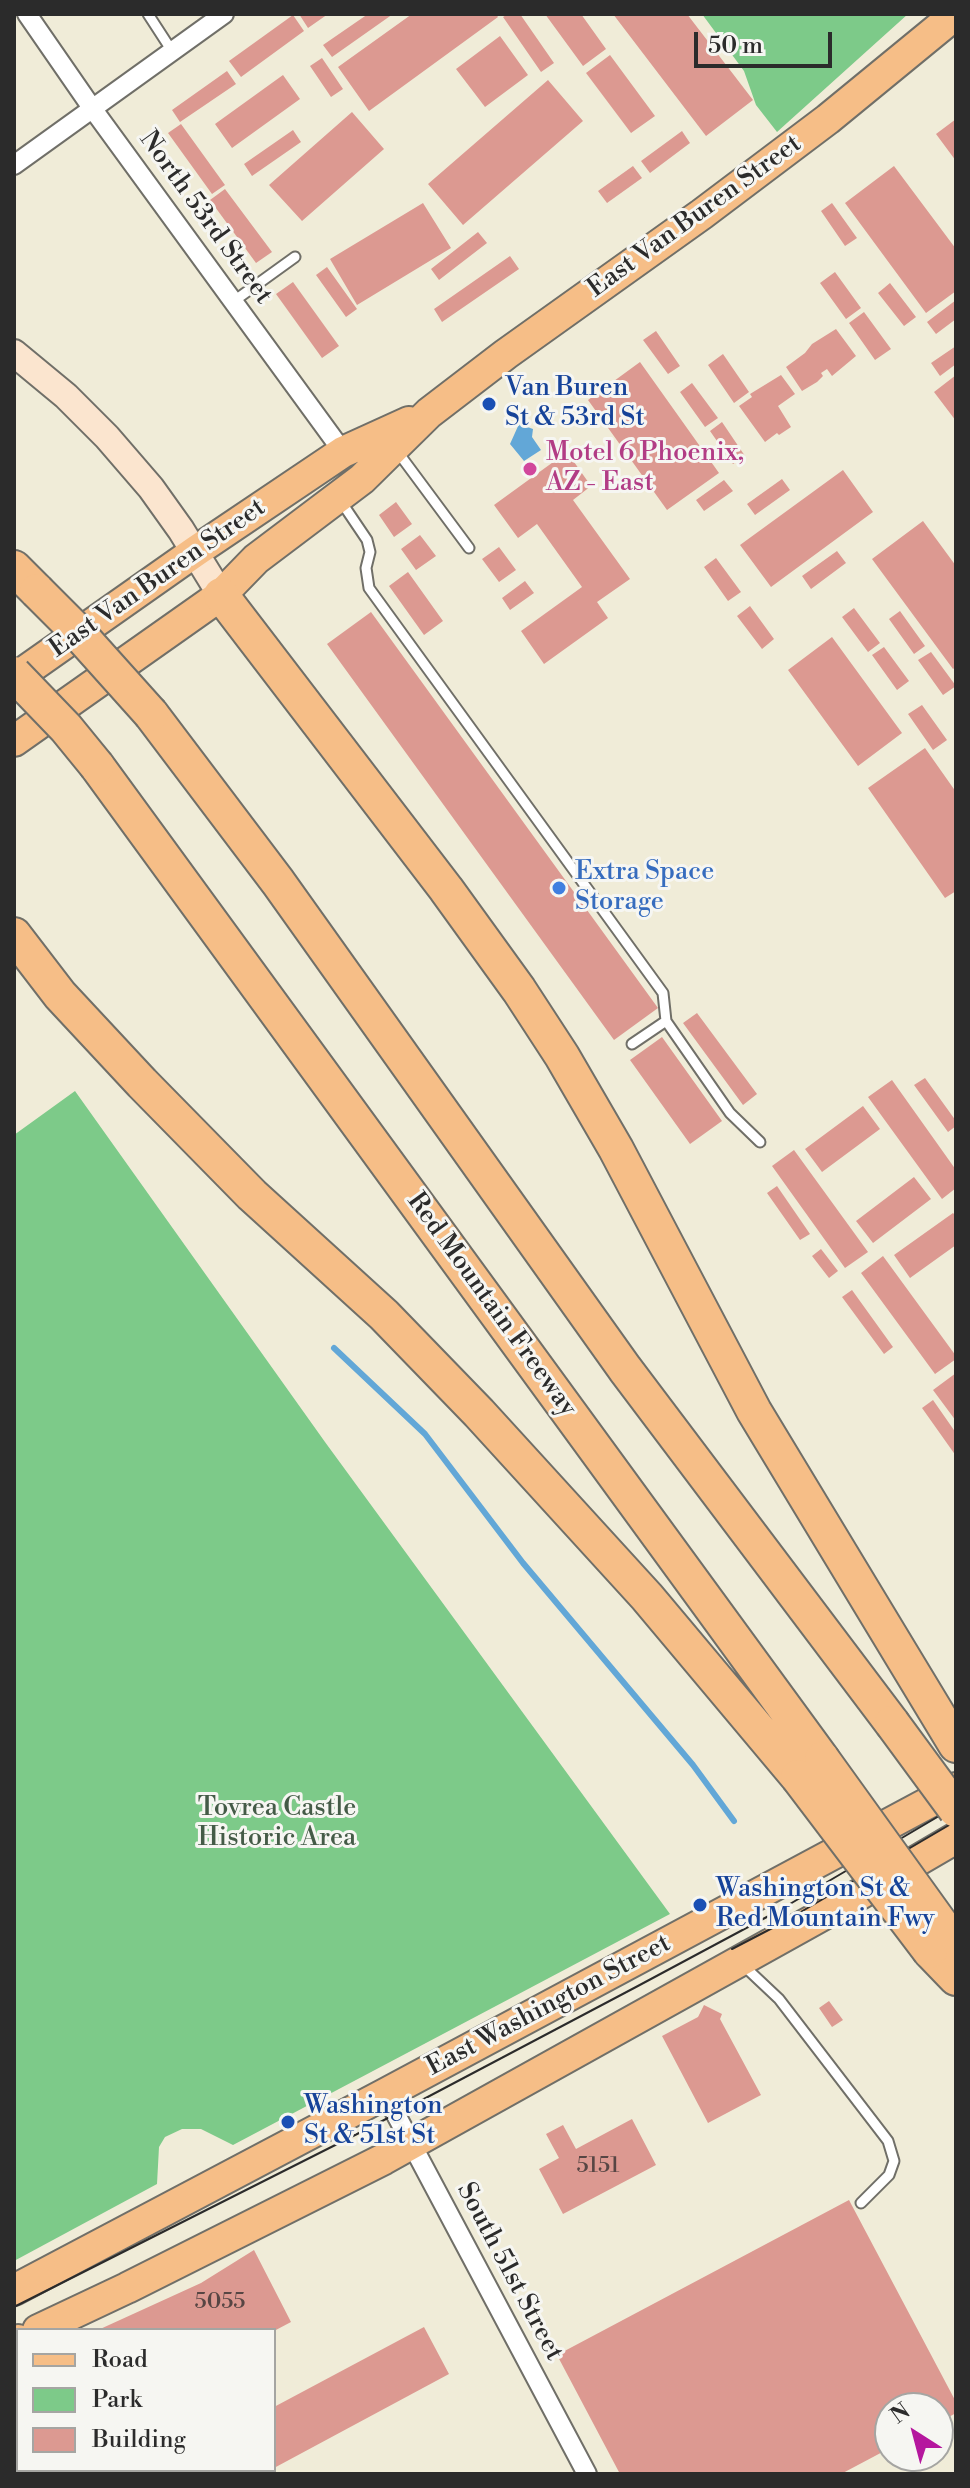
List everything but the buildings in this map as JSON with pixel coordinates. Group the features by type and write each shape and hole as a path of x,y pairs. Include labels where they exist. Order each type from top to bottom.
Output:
{"highway":[{"path":"25,579 151,714 278,882 625,1369 956,1810"},
{"path":"221,595 446,889 562,1056 616,1149 754,1411 956,1745"},
{"name":"Red Mountain Freeway","path":"14,676 66,728 97,766 810,1768 946,1945 956,1978"},
{"path":"14,935 60,995 142,1083 252,1195 384,1315 810,1768"}],"main road":[{"name":"East Van Buren Street","path":"14,741 221,595 256,559 362,479 429,413 702,214 956,14"},
{"path":"14,353 66,396 151,488 196,551 221,595"},
{"name":"East Van Buren Street","path":"14,676 343,452 429,413"},
{"name":"East Washington Street","path":"14,2290 956,1788"},
{"name":"East Washington Street","path":"55,2326 411,2143 956,1838"}],"street":[{"name":"North 53rd Street","path":"27,14 343,452"},
{"path":"14,165 224,14"},
{"name":"South 51st Street","path":"385,2094 587,2474"}],"lane":[{"path":"148,14 172,51"},
{"path":"234,301 295,257"},
{"path":"394,448 469,548"},
{"path":"338,497 367,540 370,552 366,568 369,588 663,993 666,1021 730,1113 760,1142"},
{"path":"632,1044 666,1021"},
{"path":"738,1962 779,1999 888,2141 894,2161 889,2175 861,2203"}],"green space":[{"path":"702,14 908,14 777,132 756,105 744,71"},
{"name":"Tovrea Castle Historic Area","path":"75,1091 325,1442 670,1914 233,2145 201,2129 182,2129 165,2137 159,2147 157,2184 14,2261 14,1135"}],"water":[{"path":"519,424 533,429 532,437 541,450 524,461 510,444"}],"waterway":[{"path":"334,1348 425,1434 523,1563 693,1765 734,1821"}],"tram line":[{"path":"14,2307 367,2129 636,1987 778,1911 956,1806"},
{"path":"732,1949 956,1821"}],"place":[{"name":"Van Buren St & 53rd St","path":"489,404"},
{"name":"Motel 6 Phoenix, AZ - East","path":"530,469"},
{"name":"Extra Space Storage","path":"559,888"},
{"name":"Washington St & Red Mountain Fwy","path":"700,1905"},
{"name":"Washington St & 51st St","path":"288,2122"}]}
